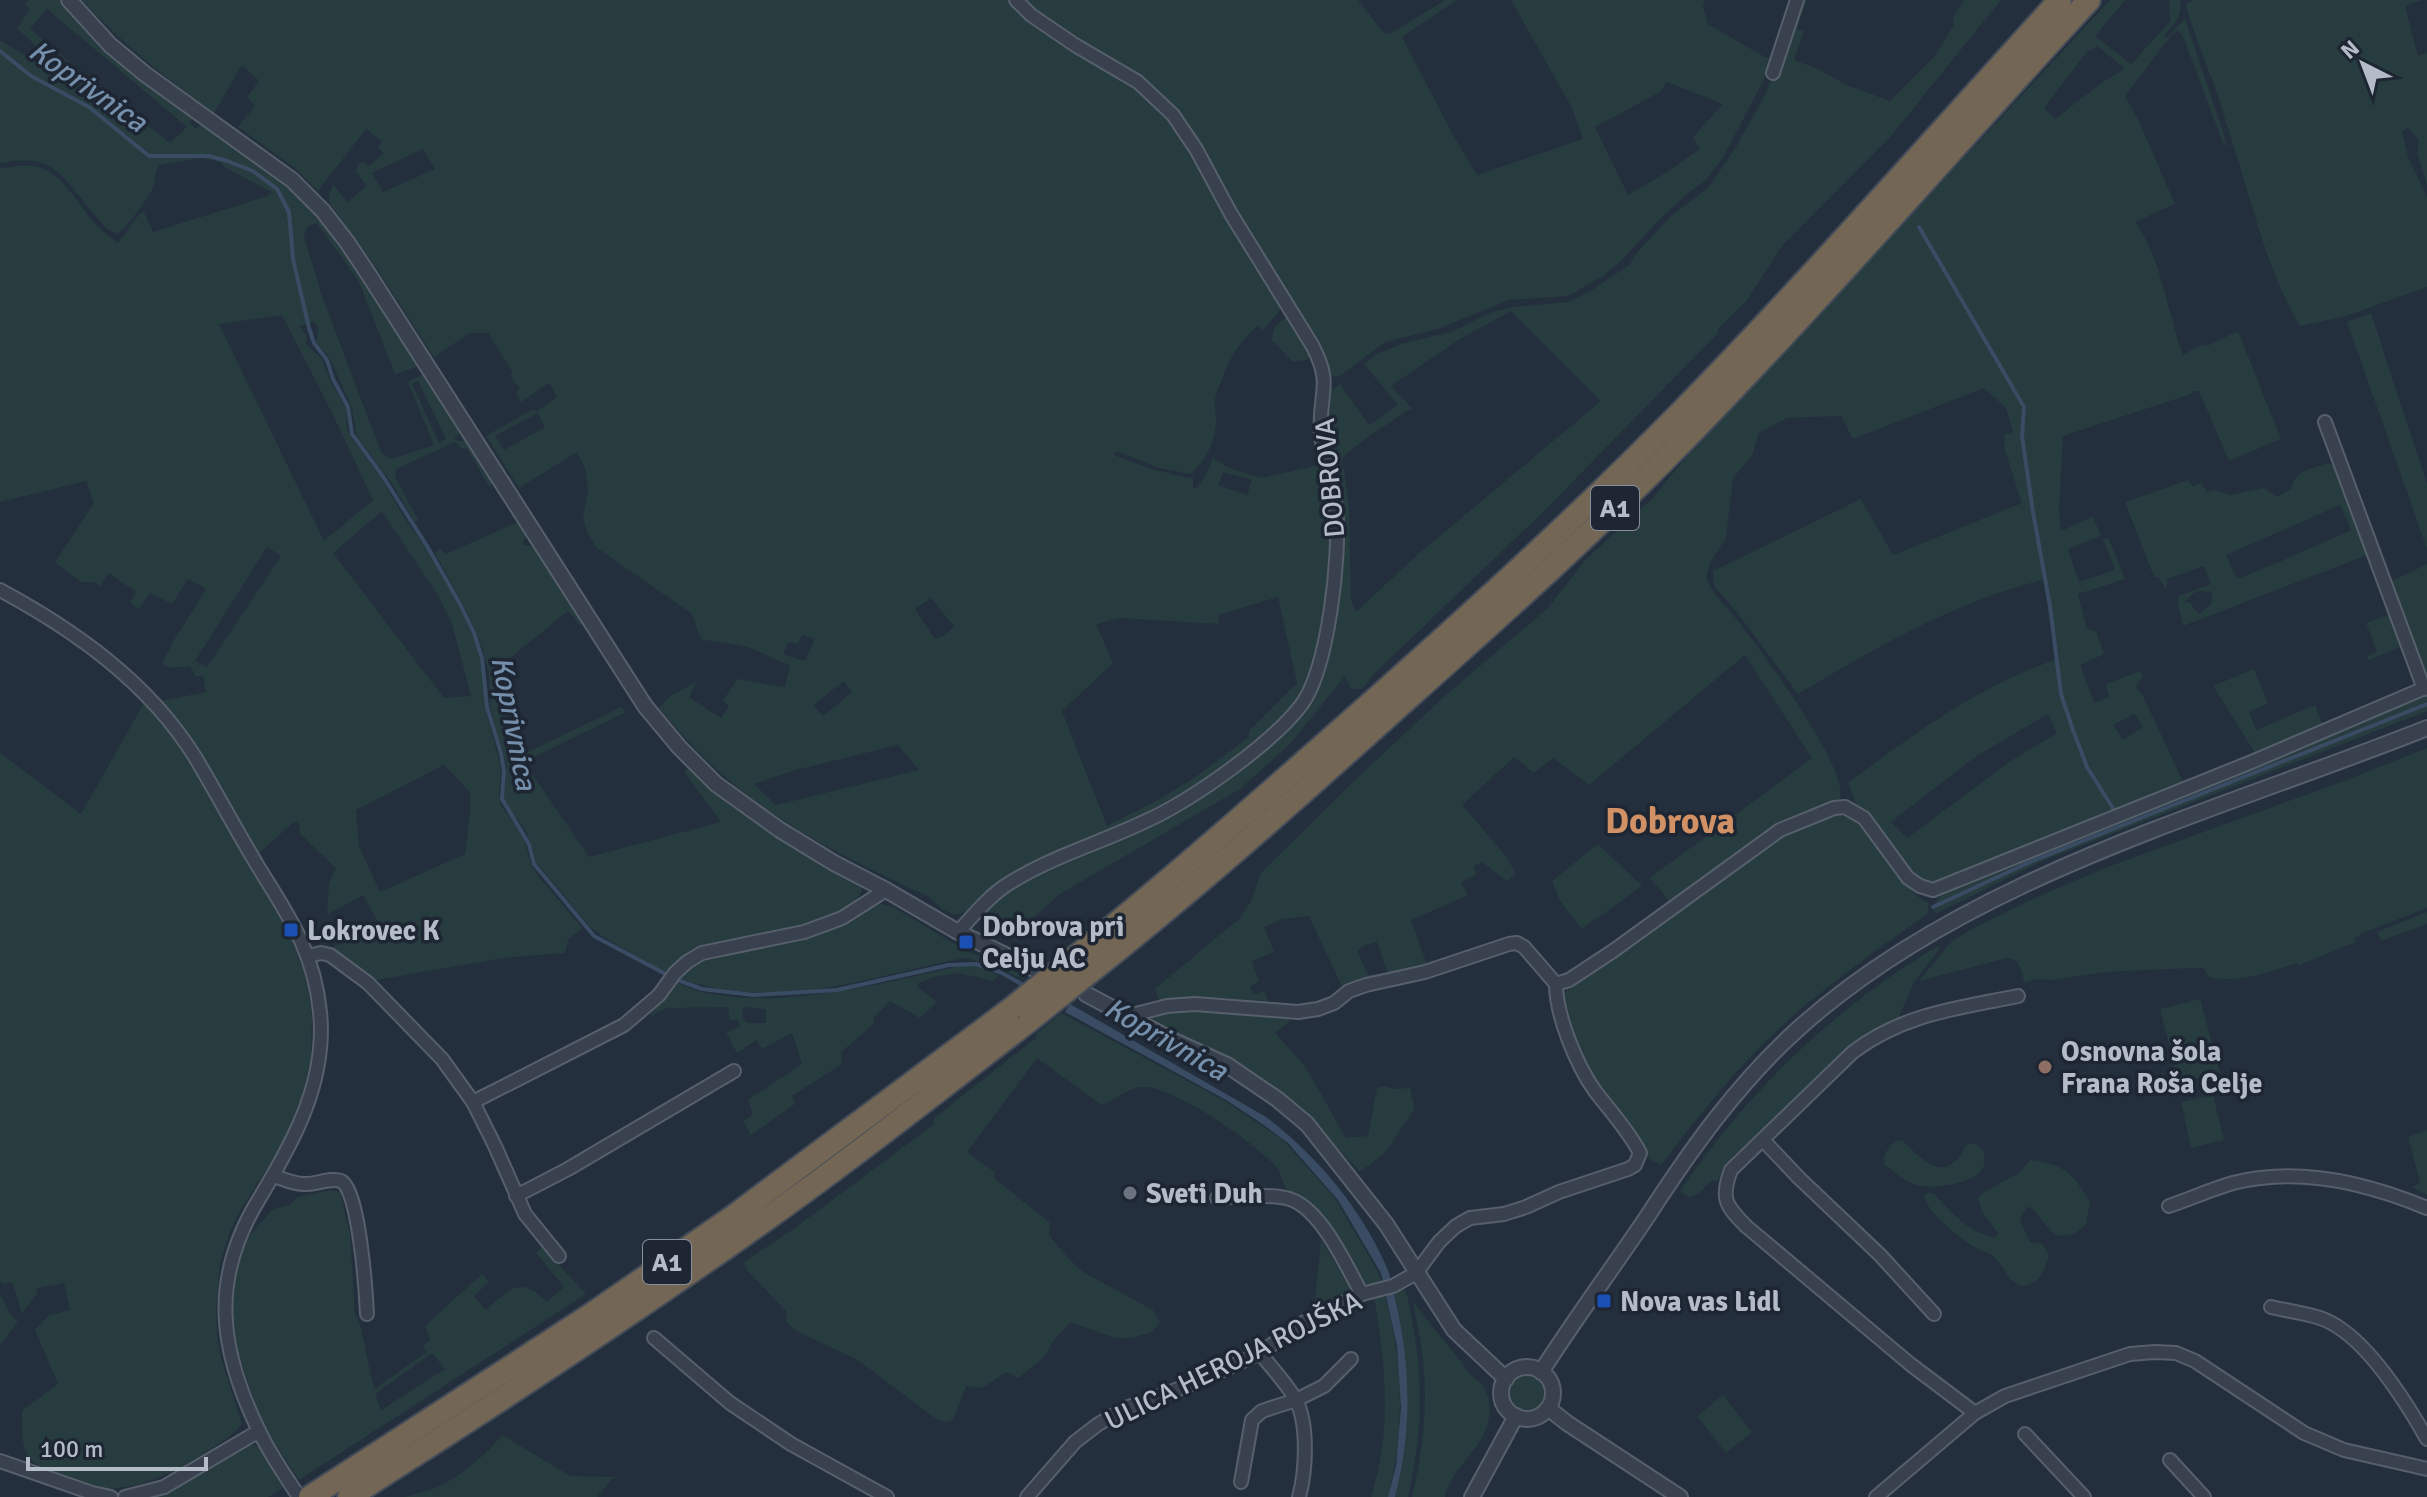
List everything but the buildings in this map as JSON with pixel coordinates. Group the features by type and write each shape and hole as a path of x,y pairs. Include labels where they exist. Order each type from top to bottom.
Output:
{"highway":[{"name":"A1","path":"349,1497 601,1334 746,1234 884,1133 1020,1015 1074,958 1166,883 1409,668 1680,414 1822,263 2060,0"},
{"name":"A1","path":"310,1497 589,1316 1020,1015 1095,968 1168,910 1570,552 1695,429 2089,0"}],"street":[{"path":"69,0 110,45 145,74 292,180 323,211 354,253 645,706 679,747 716,784 780,830 958,932 1036,970"},
{"name":"DOBROVA","path":"958,932 980,907 1004,887 1040,866 1149,820 1182,802 1262,745 1284,724 1314,682 1326,638 1335,564 1336,511 1321,436 1325,376 1312,345 1173,115 1138,82 1075,45 1031,15 1016,0"},
{"path":"1773,73 1797,0"},
{"path":"1556,984 1569,980 1613,951 1780,830 1834,808 1845,807 1864,818 1908,878 1933,890 2281,750 2425,688 2325,422"},
{"path":"0,590 99,653 143,689 182,735 298,931 314,973 321,1014 319,1056 313,1090 303,1119 234,1250 228,1274 226,1304 227,1339 234,1370 259,1431 299,1497"},
{"path":"1541,1372 1677,1168 1711,1123 1795,1032 1834,998 1941,928 2015,890 2105,851 2427,728"},
{"path":"473,1102 624,1025 659,995 675,973 702,953 815,928 842,918 886,890"},
{"path":"1128,1016 1167,1006 1195,1004 1286,1012 1318,1009 1366,985 1425,972 1517,943 1556,984 1559,1009 1578,1061 1640,1153 1628,1169 1504,1214 1470,1218 1439,1242 1416,1273"},
{"path":"308,956 321,953 330,955 379,992 442,1059 473,1102 525,1214 559,1256"},
{"path":"1086,994 1172,1040 1227,1065 1307,1124 1378,1213 1454,1330 1506,1379"},
{"path":"1975,1413 1910,1364 1747,1227 1731,1211 1724,1198 1724,1187 1731,1170 1868,1041 1920,1016 2018,996"},
{"path":"516,1196 568,1169 734,1071"},
{"path":"1763,1140 1880,1255 1934,1314"},
{"path":"274,1176 301,1184 336,1180 349,1188 359,1227 367,1314"},
{"path":"2169,1206 2234,1183 2302,1177 2334,1179 2367,1187 2427,1208"},
{"path":"1217,1198 1288,1198 1307,1210 1327,1232 1367,1293"},
{"name":"ULICA HEROJA ROJŠKA","path":"1027,1497 1075,1442 1123,1409 1195,1383 1260,1353 1303,1323 1367,1293 1393,1286 1416,1273"},
{"path":"2271,1307 2322,1318 2363,1348 2385,1375 2427,1439"},
{"path":"654,1338 730,1403 791,1444 887,1497"},
{"path":"1876,1497 1975,1413 2005,1396 2130,1354 2155,1352 2176,1353 2195,1361 2304,1433 2344,1450 2427,1469"},
{"path":"1260,1353 1296,1400 1301,1417 1306,1459 1299,1497"},
{"path":"1241,1482 1252,1420 1262,1411 1296,1400 1324,1386 1351,1359"},
{"path":"1534,1368 1541,1372 1552,1384 1552,1401 1537,1417 1516,1416 1501,1396 1506,1379 1518,1369 1534,1368"},
{"path":"1548,1408 1680,1497"},
{"path":"1472,1497 1516,1416"},
{"path":"125,1497 164,1487 259,1431"},
{"path":"2025,1434 2084,1497"},
{"path":"2170,1460 2204,1497"},
{"path":"0,1461 111,1497"}],"green space":[{"path":"28,0 60,0 106,48 192,118 190,122 195,129 202,124 208,127 302,198 351,257 419,366 395,374 359,282 317,223 308,226 304,237 322,296 381,452 391,459 434,445 408,382 424,374 461,432 454,439 467,441 495,483 489,486 467,449 455,442 396,469 395,476 418,520 415,522 356,433 352,408 329,357 316,342 316,324 299,326 307,336 306,344 322,359 331,383 346,407 347,429 352,439 380,476 430,554 461,609 478,648 484,672 485,707 501,767 501,806 520,831 530,862 539,877 582,928 568,940 565,953 503,958 371,981 333,947 380,925 363,895 327,915 329,883 336,868 300,834 299,824 295,821 258,854 202,758 161,701 206,692 203,676 196,676 190,666 170,668 162,664 206,589 188,579 172,604 150,593 139,609 130,602 136,592 109,573 100,586 94,582 81,582 55,562 94,503 86,481 0,502 0,168 32,166 54,175 94,223 118,243 140,213 144,212 153,232 265,197 272,192 224,167 221,162 200,158 159,165 149,195 118,234 107,229 53,168 34,161 0,163 0,40 40,65 45,55 17,28 30,9 25,4","holes":["47,9 187,127 170,143 30,29","282,315 332,413 373,500 324,541 219,324","418,381 446,438 439,443 412,384","382,511 438,595 452,624 471,696 444,698 333,553","267,547 281,556 207,667 195,661","444,765 470,792 465,854 380,892 359,846 356,810"]},
{"path":"82,0 1358,0 1383,32 1390,34 1445,0 1457,0 1402,37 1477,175 1583,139 1572,108 1511,0 1705,0 1703,7 1708,24 1774,60 1724,156 1706,180 1659,220 1603,276 1568,296 1509,300 1438,329 1385,342 1338,377 1328,374 1321,356 1313,354 1306,360 1293,362 1271,339 1275,327 1287,316 1286,293 1228,202 1213,171 1205,174 1232,227 1283,307 1263,330 1258,326 1233,355 1216,397 1216,425 1211,445 1201,464 1191,474 1159,468 1116,451 1114,455 1148,468 1193,477 1193,488 1206,475 1213,458 1227,467 1261,478 1324,464 1334,525 1320,654 1306,690 1283,719 1263,739 1193,789 1158,810 1031,866 961,914 952,914 929,897 848,858 771,812 714,767 659,708 669,697 696,682 689,697 721,718 729,706 723,701 737,679 785,687 790,665 744,646 703,640 691,613 597,548 587,532 583,517 588,492 585,468 577,452 519,488 486,436 533,409 536,412 557,397 549,383 521,402 516,393 520,389 510,376 513,373 488,333 470,333 434,357 329,202 333,184 347,202 367,186 356,172 358,165 362,161 369,166 384,153 378,148 382,141 366,129 318,191 295,168 238,127 255,106 247,97 259,81 242,65 214,113 145,60","holes":["1667,82 1723,104 1693,137 1700,149 1628,195 1595,127 1660,92","423,149 435,169 383,192 372,173","538,413 545,427 504,450 495,436","1223,472 1252,480 1247,495 1218,485","1278,597 1297,683 1249,731 1249,737 1197,776 1107,826 1062,711 1113,663 1096,624 1120,618 1219,624 1218,615","931,598 954,626 944,636 935,639 915,609","802,635 815,639 805,661 783,654 788,642 798,644","844,681 852,692 823,716 813,705","898,745 919,770 776,805 754,784 796,770"]},
{"path":"1802,0 1807,0 1797,28 1804,31 1794,60 1890,101 1935,56 1964,0 2001,0 1892,135 1782,246 1747,300 1718,329 1718,333 1544,511 1362,689 1351,689 1345,676 1291,743 1240,789 1060,894 1018,932 1017,942 983,919 984,912 1002,894 1047,868 1143,828 1273,742 1304,708 1314,691 1328,652 1339,560 1339,517 1324,428 1331,391 1340,384 1369,425 1398,405 1364,364 1379,353 1451,332 1492,312 1569,302 1629,265 1670,217 1708,188 1736,147 1766,93","holes":["1511,311 1601,401 1416,556 1356,612 1351,599 1349,506 1341,465 1343,457 1369,436 1412,408 1391,386 1460,339"]},
{"path":"2110,0 2125,0 2095,36 2131,64 2170,22 2169,0 2180,0 2179,15 2164,36 2166,38 2185,19 2228,147 2223,143 2178,30 2125,96 2175,204 2135,222 2152,252 2183,355 2238,331 2281,439 2229,461 2199,391 2194,391 2063,436 2059,511 2061,531 2093,517 2101,536 2068,549 2079,582 2115,570 2103,539 2109,539 2125,579 2078,594 2087,629 2096,631 2104,654 2080,665 2094,703 2109,697 2106,684 2140,671 2143,676 2136,687 2184,784 1942,883 1927,883 1913,878 1859,811 1848,783 1923,729 1973,698 1999,683 2057,659 2043,580 1947,613 1798,694 1714,586 1713,571 1861,499 1893,555 2022,503 2005,451 2004,435 2013,432 2006,408 1984,388 1853,439 1841,416 1787,418 1759,433 1752,456 1733,478 1726,538 1711,561 1706,578 1784,684 1819,740 1840,787 1839,802 1722,866 1670,902 1650,878 1812,758 1745,655 1589,785 1553,758 1534,773 1514,757 1462,805 1505,855 1516,873 1507,881 1482,862 1474,866 1476,875 1461,882 1468,895 1411,920 1428,967 1344,991 1309,916 1282,919 1264,927 1274,952 1252,961 1259,981 1250,986 1254,994 1264,991 1270,1004 1227,998 1160,1002 1155,989 1240,918 1251,901 1261,873 1446,695 1548,608 1585,560 1654,497 1685,458","holes":["2097,46 2124,68 2055,119 2044,108 2086,53","2048,714 2057,733 2009,762 1907,838 1891,822 1975,757","2134,714 2143,727 2123,740 2113,725","1377,942 1388,973 1368,975 1357,951"]},
{"path":"2193,0 2422,0 2405,6 2418,56 2427,53 2427,186 2417,152 2419,141 2408,127 2402,132 2408,157 2427,197 2427,287 2346,316 2300,326 2278,282 2188,13 2186,4"},
{"path":"2371,313 2427,484 2427,549 2347,322"},
{"path":"2325,464 2334,464 2370,554 2183,626 2179,596 2211,584 2204,566 2167,579 2167,590 2158,577 2154,577 2125,502 2188,480 2193,487 2201,483 2207,492 2214,490 2230,495 2264,488 2277,497 2291,489 2299,474","holes":["2340,505 2351,530 2237,579 2226,555","2212,592 2212,603 2199,614 2189,602 2184,603 2193,593"]},
{"path":"518,522 527,536 522,544 533,545 583,624 579,624 568,611 499,667 516,758 621,707 626,712 524,762 589,857 721,822 684,772 689,768 728,803 771,833 862,886 857,900 824,919 717,944 669,975 591,928 536,862 525,829 505,804 507,768 490,705 489,673 482,647 435,553 440,549 446,554"},
{"path":"2427,564 2427,675 2388,583"},
{"path":"2391,614 2402,646 2369,660 2367,656 2377,652 2366,623"},
{"path":"2254,669 2268,703 2249,712 2256,730 2315,705 2324,729 2259,756 2213,686"},
{"path":"2427,694 2427,711 2042,861 1935,914 1936,901 1946,892 2063,840 2311,745"},
{"path":"145,701 193,764 290,936 305,975 312,1015 311,1058 288,1136 238,1214 220,1263 216,1309 218,1343 242,1424 224,1440 178,1469 141,1484 111,1491 50,1473 31,1459 23,1441 22,1411 58,1384 35,1330 49,1315 70,1310 64,1283 37,1288 37,1294 22,1313 12,1282 4,1284 0,1281 0,753 81,814"},
{"path":"2427,748 2427,908 2365,932 2354,938 2356,942 2299,965 2231,979 2209,977 2203,968 2192,968 2105,972 2051,980 2036,979 2025,983 2018,963 2007,958 1919,981 1951,942 2039,896 2110,866"},
{"path":"1838,814 1853,820 1865,830 1904,882 1928,903 1928,913 1821,993 1769,1037 1721,1090 1661,1165 1649,1159 1642,1145 1597,1088 1582,1060 1563,1007 1564,993 1772,842 1808,824"},
{"path":"1598,844 1642,886 1582,929 1560,901 1552,881"},
{"path":"877,903 893,907 965,950 1026,976 1023,979 965,958 857,982 786,992 714,988 676,977 707,960 825,932"},
{"path":"2427,912 2427,924 2381,941 2377,932"},
{"path":"1938,946 1940,949 1914,982 1898,1019 1852,1048 1725,1164 1718,1181 1712,1180 1698,1194 1689,1197 1680,1191 1734,1120 1796,1054 1864,996"},
{"path":"965,965 980,967 999,976 993,981 959,973 919,983 917,986 937,1002 920,1018 890,1001 873,1018 875,1023 841,1052 842,1064 792,1096 795,1104 751,1135 743,1121 753,1114 748,1100 802,1064 792,1033 762,1049 756,1040 737,1053 726,1033 740,1026 738,1020 730,1021 728,1007 670,1008 652,1016 650,1014 663,1001 673,981 702,992 767,998 835,992","holes":["743,1007 766,1009 766,1023 747,1023 742,1017"]},
{"path":"2200,999 2220,1073 2179,1083 2160,1009"},
{"path":"1202,1009 1291,1015 1289,1022 1275,1033 1305,1066 1346,1138 1368,1136 1377,1088 1410,1088 1415,1108 1385,1153 1360,1172 1308,1117 1228,1060 1152,1020 1153,1015"},
{"path":"1061,1013 1225,1101 1284,1141 1334,1197 1382,1282 1371,1286 1363,1283 1335,1231 1321,1213 1285,1187 1278,1169 1266,1157 1215,1119 1177,1097 1146,1087 1133,1089 1101,1105 1037,1058 967,1152 995,1172 994,1178 1050,1223 1049,1235 1083,1272 1153,1310 1160,1322 1152,1332 1124,1338 1070,1323 1053,1341 1045,1356 1019,1378 1006,1372 982,1388 966,1386 953,1420 945,1422 935,1418 858,1360 796,1331 786,1321 787,1312 746,1269 744,1262 934,1124 934,1118 1036,1038 1036,1034"},
{"path":"2213,1095 2224,1140 2191,1148 2181,1102"},
{"path":"2427,1130 2427,1195 2412,1187 2420,1183 2408,1137"},
{"path":"1898,1140 1919,1157 1944,1167 1959,1157 1966,1145 1971,1143 1984,1152 1984,1165 1973,1177 1954,1184 1916,1185 1884,1164 1887,1150"},
{"path":"2030,1160 2052,1164 2066,1172 2090,1201 2086,1225 2074,1234 2058,1236 2032,1208 2027,1207 2020,1220 2030,1242 2042,1244 2049,1255 2040,1276 2033,1283 2022,1286 2012,1281 1991,1255 1970,1244 1946,1225 1931,1210 1924,1196 1934,1194 1970,1227 1996,1237 1998,1233 1983,1213 1978,1199 1981,1194 2019,1173"},
{"path":"331,1190 340,1192 350,1234 355,1313 374,1389 427,1352 423,1346 430,1340 425,1326 482,1274 489,1282 474,1296 486,1310 508,1291 522,1287 547,1302 564,1287 536,1253 542,1247 586,1294 299,1480 262,1423 236,1347 232,1309 235,1268 250,1235 273,1209 290,1205 297,1197","holes":["432,1353 445,1369 381,1410 375,1394"]},
{"path":"1321,1240 1350,1287 1350,1292 1314,1309"},
{"path":"1403,1288 1407,1295 1419,1371 1417,1444 1408,1497 1395,1497 1407,1419 1405,1368 1393,1290"},
{"path":"1384,1292 1395,1343 1400,1420 1388,1497 1371,1497 1385,1422 1384,1372 1374,1296"},
{"path":"0,1297 18,1322 0,1345"},
{"path":"1413,1302 1468,1372 1484,1387 1490,1408 1483,1436 1457,1472 1445,1497 1412,1497 1425,1411 1422,1351"},
{"path":"1527,1376 1539,1381 1544,1393 1539,1405 1527,1410 1515,1405 1510,1393 1515,1381"},
{"path":"1723,1395 1752,1432 1726,1453 1697,1416"},
{"path":"502,1435 570,1476 614,1477 597,1497 405,1497 449,1481 479,1459"},
{"path":"252,1445 261,1447 283,1488 268,1497 152,1497 170,1491"}],"water":[{"path":"1070,1004 1266,1117 1320,1166 1365,1225 1390,1277 1405,1352 1407,1425 1395,1497 1388,1497 1396,1466 1401,1408 1397,1346 1381,1273 1338,1200 1288,1143 1261,1123 1226,1100 1065,1012"}],"waterway":[{"name":"Koprivnica","path":"0,51 31,76 89,107 149,156 209,156 253,171 277,189 289,212 293,259 309,328 348,407 352,434 427,546 474,633 482,658 487,707 501,753 504,771 502,799 529,844 534,864 594,936 675,979 702,989 754,995 837,990 949,965 976,964 1000,972 1027,987"},
{"path":"1919,227 2024,407 2022,436 2061,694 2087,767 2116,813"},
{"path":"1933,907 2030,862 2427,704"}],"place":[{"name":"Lokrovec K","path":"291,930"},
{"name":"Dobrova pri Celju AC","path":"966,942"},
{"name":"Osnovna šola Frana Roša Celje","path":"2045,1067"},
{"name":"Sveti Duh","path":"1130,1193"},
{"name":"Nova vas Lidl","path":"1604,1301"}],"district":[{"name":"Dobrova","path":"1670,820"}]}
